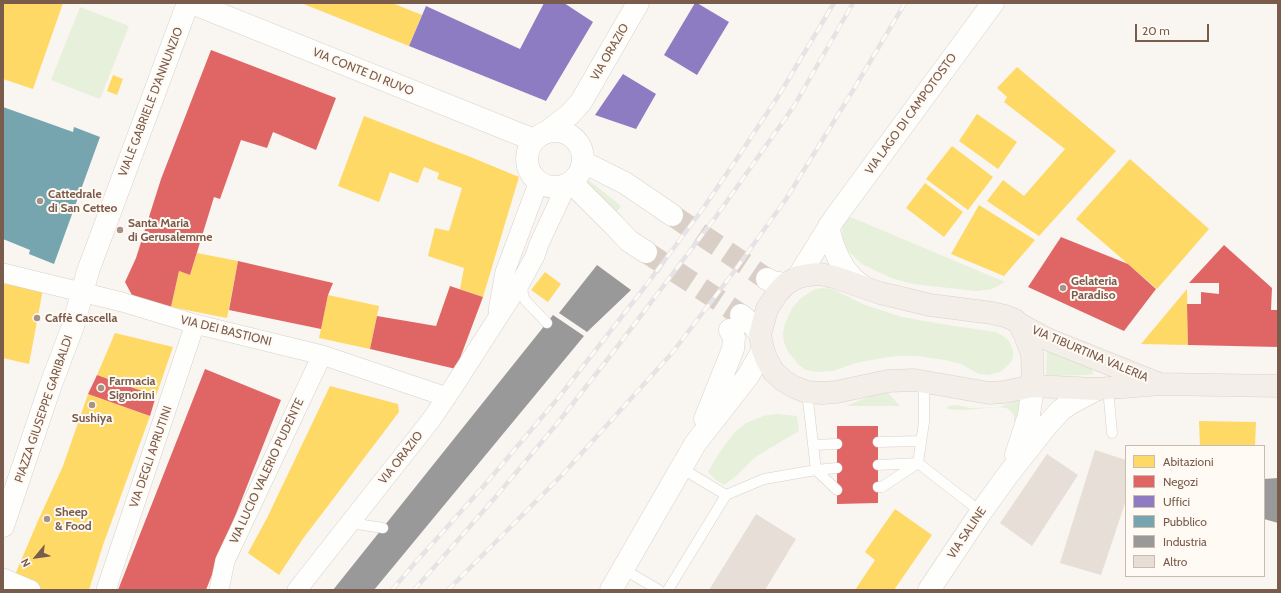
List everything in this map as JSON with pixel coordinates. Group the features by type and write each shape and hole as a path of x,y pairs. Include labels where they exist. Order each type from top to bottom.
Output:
{"main road":[{"name":"VIALE GABRIELE D'ANNUNZIO","path":"82,292 88,271 188,3"},
{"name":"VIA CONTE DI RUVO","path":"192,3 540,136"},
{"name":"VIA ORAZIO","path":"540,136 570,115 581,102 638,3"},
{"name":"VIA LAGO DI CAMPOTOSTO","path":"784,280 829,226 993,3"},
{"name":"VIA ORAZIO","path":"577,141 577,119 581,102"},
{"path":"554,130 570,135 577,141 583,162 581,170 569,183 554,186 546,185 532,174 528,166 527,157 529,148 540,136 554,130"},
{"path":"583,162 625,182 672,215"},
{"path":"569,183 614,224 629,241 646,252"},
{"path":"829,226 832,242 844,268 853,279 861,285"},
{"name":"VIA TIBURTINA VALERIA","path":"784,280 820,274 861,285 880,293 923,303 1005,316 1015,320 1018,324 1047,339 1161,384"},
{"path":"611,590 695,444 754,368 761,343 767,309 784,280"},
{"name":"PIAZZA GIUSEPPE GARIBALDI","path":"3,526 50,387 73,326 82,292"},
{"path":"695,444 733,349 736,323 755,327 773,370 784,381 807,392"},
{"path":"1018,324 1024,333 1032,354 1033,386"},
{"name":"VIA TIBURTINA VALERIA","path":"807,392 836,392 888,381 914,380 990,393 1004,392 1033,386 1103,388 1161,384 1278,386"},
{"name":"VIA SALINE","path":"1007,476 1029,415 1033,386"},
{"name":"VIA SALINE","path":"929,590 981,512 1038,435 1060,410 1074,401 1103,388"}],"street":[{"name":"VIA ORAZIO","path":"496,320 505,272 539,181"},
{"name":"VIA ORAZIO","path":"297,590 431,420 447,397 522,280 535,256 538,244 569,183"},
{"name":"VIA DEI BASTIONI","path":"3,273 82,292 195,324 322,355 447,397"},
{"name":"VIA DEGLI APRUTINI","path":"106,590 195,324"},
{"name":"VIA LUCIO VALERIO PUDENTE","path":"219,590 225,561 322,355"},
{"path":"3,578 31,590"}],"lane":[{"path":"522,280 523,295 525,300 547,323"},
{"path":"878,487 882,487 918,463 924,422 924,382"},
{"path":"1103,388 1112,433"},
{"path":"807,392 816,470 837,490"},
{"path":"878,442 921,441"},
{"path":"813,445 837,444"},
{"path":"878,465 918,463 981,512"},
{"path":"681,468 726,495"},
{"path":"668,590 726,495 764,479 837,468"},
{"path":"350,523 382,528"},
{"path":"623,569 659,590"}],"green space":[{"path":"80,7 129,26 100,99 51,80"},
{"path":"586,178 621,206 615,214 582,183"},
{"path":"848,216 1005,282 992,289 976,291 913,284 891,278 862,264 848,251 841,236 843,225"},
{"path":"815,289 832,289 865,305 902,317 996,332 1009,341 1013,350 1013,357 1011,362 1002,371 989,375 979,374 961,364 916,356 896,356 877,359 856,363 833,371 816,372 806,370 799,365 788,352 784,342 783,333 792,308 800,299"},
{"path":"1047,351 1092,368 1093,374 1046,376"},
{"path":"880,392 888,393 900,406 846,406"},
{"path":"1017,400 1020,403 1018,417 1014,423 1014,416 1011,411 1006,408 999,407"},
{"path":"956,405 970,408 998,407 964,410 947,409 949,406"},
{"path":"776,414 797,416 799,431 754,458 735,477 724,485 708,472 719,453 734,433 746,423 763,416"}],"building: Abitazioni":[{"path":"3,3 63,3 33,89 3,79"},
{"path":"301,3 392,3 422,15 409,46"},
{"path":"1017,67 1116,151 1039,236 987,201 1003,180 1024,196 1065,149 1004,102 1007,97 997,88"},
{"path":"113,75 123,79 117,95 107,91"},
{"path":"977,114 1017,142 998,169 959,141"},
{"path":"364,116 519,177 483,297 460,289 464,268 428,256 435,228 449,231 462,188 437,179 439,173 424,167 418,183 390,172 379,202 338,186"},
{"path":"952,146 993,177 968,210 926,179"},
{"path":"1130,159 1209,229 1157,289 1076,219"},
{"path":"925,183 963,212 944,237 906,208"},
{"path":"979,205 1035,240 1004,276 951,254"},
{"path":"197,253 238,261 227,318 171,307 179,271 190,275"},
{"path":"545,272 561,284 548,302 531,290"},
{"path":"3,280 43,289 29,364 3,358"},
{"path":"1187,289 1188,345 1141,344"},
{"path":"328,295 379,306 370,349 319,338"},
{"path":"115,333 173,347 156,396 97,375"},
{"path":"330,386 398,404 399,412 302,540 279,575 248,553 267,518"},
{"path":"88,394 150,416 103,545 89,590 42,590 14,577 63,466"},
{"path":"1199,421 1256,422 1255,445 1200,445"},
{"path":"895,509 932,535 894,590 855,590 875,560 865,552"}],"building: Negozi":[{"path":"211,50 336,98 316,150 273,132 267,148 241,140 220,199 214,197 190,275 179,271 171,307 133,297 125,282 136,258 161,179"},
{"path":"1061,237 1128,264 1156,289 1124,331 1028,287"},
{"path":"1224,245 1272,288 1271,310 1278,310 1278,347 1188,345 1187,304 1201,304 1201,292 1219,294 1219,283 1189,283"},
{"path":"238,261 333,283 328,295 321,329 229,310"},
{"path":"450,286 483,297 456,369 370,349 377,316 436,326"},
{"path":"205,369 281,400 206,590 118,590"},
{"path":"97,375 156,396 150,416 88,394"},
{"path":"837,426 878,426 878,503 837,504"}],"building: Uffici":[{"path":"544,3 564,3 593,22 546,101 409,46 426,6 520,49"},
{"path":"695,3 729,22 697,75 664,55"},
{"path":"623,74 656,94 636,129 595,115"}],"building: Pubblico":[{"name":"Cattedrale di San Cetteo","path":"3,107 73,132 74,127 100,137 54,264 29,254 30,250 3,239"}],"building: Industria":[{"path":"597,265 631,290 587,332 559,313"},
{"path":"553,315 584,336 374,590 333,590"},
{"path":"1278,478 1278,523 1265,519 1265,479"}],"building: Altro":[{"path":"1095,450 1125,460 1125,503 1101,575 1060,563"},
{"path":"1047,454 1078,475 1032,546 1000,523"},
{"path":"756,514 796,539 765,590 709,590"}],"tunnel":[{"path":"672,215 767,279"},
{"path":"646,252 741,315"}],"railway":[{"path":"392,590 482,488 559,397 644,288 702,210 736,160 779,95 834,3"},
{"path":"414,590 556,425 715,218 794,106 853,3"},
{"path":"448,590 562,475 672,353 733,273 786,199 905,3"}],"place":[{"name":"Cattedrale di San Cetteo","path":"40,201"},
{"name":"Santa Maria di Gerusalemme","path":"120,230"},
{"name":"Gelateria Paradiso","path":"1063,288"},
{"name":"Caffè Cascella","path":"37,318"},
{"name":"Farmacia Signorini","path":"101,388"},
{"name":"Sushiya","path":"92,405"},
{"name":"Sheep & Food","path":"47,519"}]}
